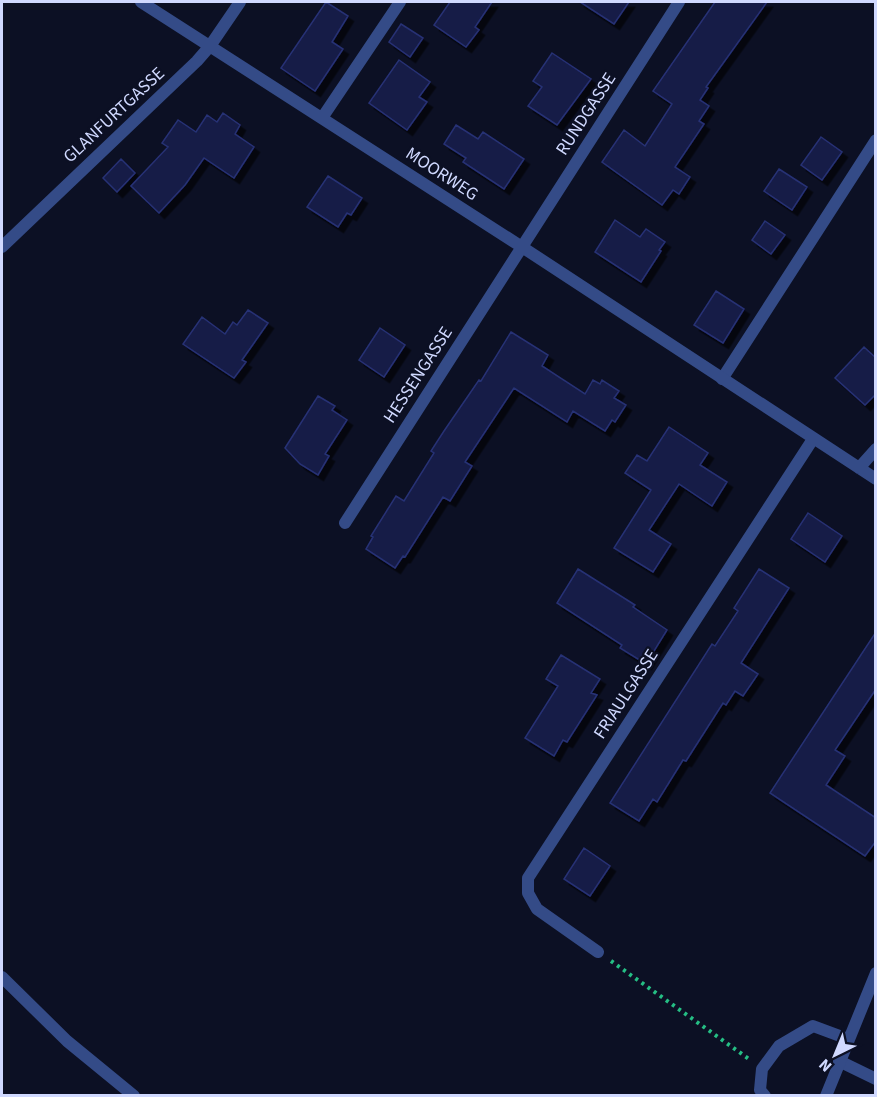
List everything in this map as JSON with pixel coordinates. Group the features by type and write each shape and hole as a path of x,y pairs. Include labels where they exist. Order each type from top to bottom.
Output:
{"street":[{"name":"MOORWEG","path":"141,2 876,478"},
{"name":"GLANFURTGASSE","path":"2,247 197,61 240,2"},
{"path":"322,118 400,2"},
{"name":"RUNDGASSE","path":"522,247 679,2"},
{"path":"722,379 876,140"},
{"name":"HESSENGASSE","path":"345,523 522,247"},
{"name":"FRIAULGASSE","path":"598,952 537,909 528,893 528,878 813,439"},
{"path":"859,468 876,449"},
{"path":"826,1095 876,973"},
{"path":"2,977 67,1041 134,1095"},
{"path":"765,1095 760,1090 762,1069 779,1046 813,1026 848,1039"},
{"path":"839,1061 876,1079"}],"path":[{"path":"598,952 762,1069"}],"building":[{"path":"326,2 348,16 332,42 343,49 315,91 281,68"},
{"path":"450,2 492,2 475,27 479,30 466,47 434,25"},
{"path":"580,2 629,2 614,24"},
{"path":"715,2 767,2 706,87 708,88 700,100 709,106 699,121 704,124 675,167 690,177 679,194 673,190 662,205 602,162 624,130 645,146 672,104 653,91"},
{"path":"401,24 423,38 410,57 389,42"},
{"path":"552,53 591,79 557,125 528,106 542,87 533,81"},
{"path":"399,60 430,82 419,97 427,102 407,130 369,103"},
{"path":"223,113 240,125 235,134 254,147 234,178 204,158 185,185 159,213 131,186 168,147 162,143 178,120 196,132 207,115 217,122"},
{"path":"456,125 478,139 483,132 524,159 504,189 463,162 466,158 444,144"},
{"path":"821,137 842,152 822,180 801,165"},
{"path":"121,159 135,173 117,192 103,178"},
{"path":"779,169 807,187 792,210 764,191"},
{"path":"328,176 362,198 351,215 347,213 338,227 307,207"},
{"path":"615,220 640,237 646,229 665,242 641,282 595,252"},
{"path":"765,221 785,235 771,254 752,240"},
{"path":"716,291 744,309 723,343 694,325"},
{"path":"248,310 268,323 242,360 246,362 234,378 183,344 202,317 225,334 233,322 237,325"},
{"path":"380,328 405,345 384,377 359,360"},
{"path":"511,332 548,355 542,366 585,394 593,380 600,384 602,380 619,391 614,398 626,405 615,422 612,420 605,431 573,411 567,422 514,388 465,462 472,466 450,501 443,497 405,557 403,556 395,568 366,549 373,537 371,536 396,496 404,501 434,453 431,451 479,380 481,381"},
{"path":"864,347 876,358 876,394 865,405 835,378"},
{"path":"318,396 335,406 332,410 347,420 325,454 329,456 318,475 300,464 285,448"},
{"path":"669,427 708,453 700,465 727,482 712,506 679,484 649,530 671,544 653,572 614,548 651,490 625,473 637,455 647,461"},
{"path":"808,513 842,536 825,562 791,539"},
{"path":"578,569 635,605 633,607 667,630 646,664 620,648 622,645 557,603"},
{"path":"759,569 789,588 741,663 758,674 743,696 735,691 726,705 723,703 657,802 653,799 639,821 610,803 712,644 715,646 738,611 734,608"},
{"path":"876,632 876,689 835,750 845,756 826,785 876,818 876,841 865,856 770,793"},
{"path":"561,655 600,679 591,693 597,695 567,742 563,740 554,756 525,738 558,686 546,679"},
{"path":"584,848 610,866 590,896 564,879"}]}
